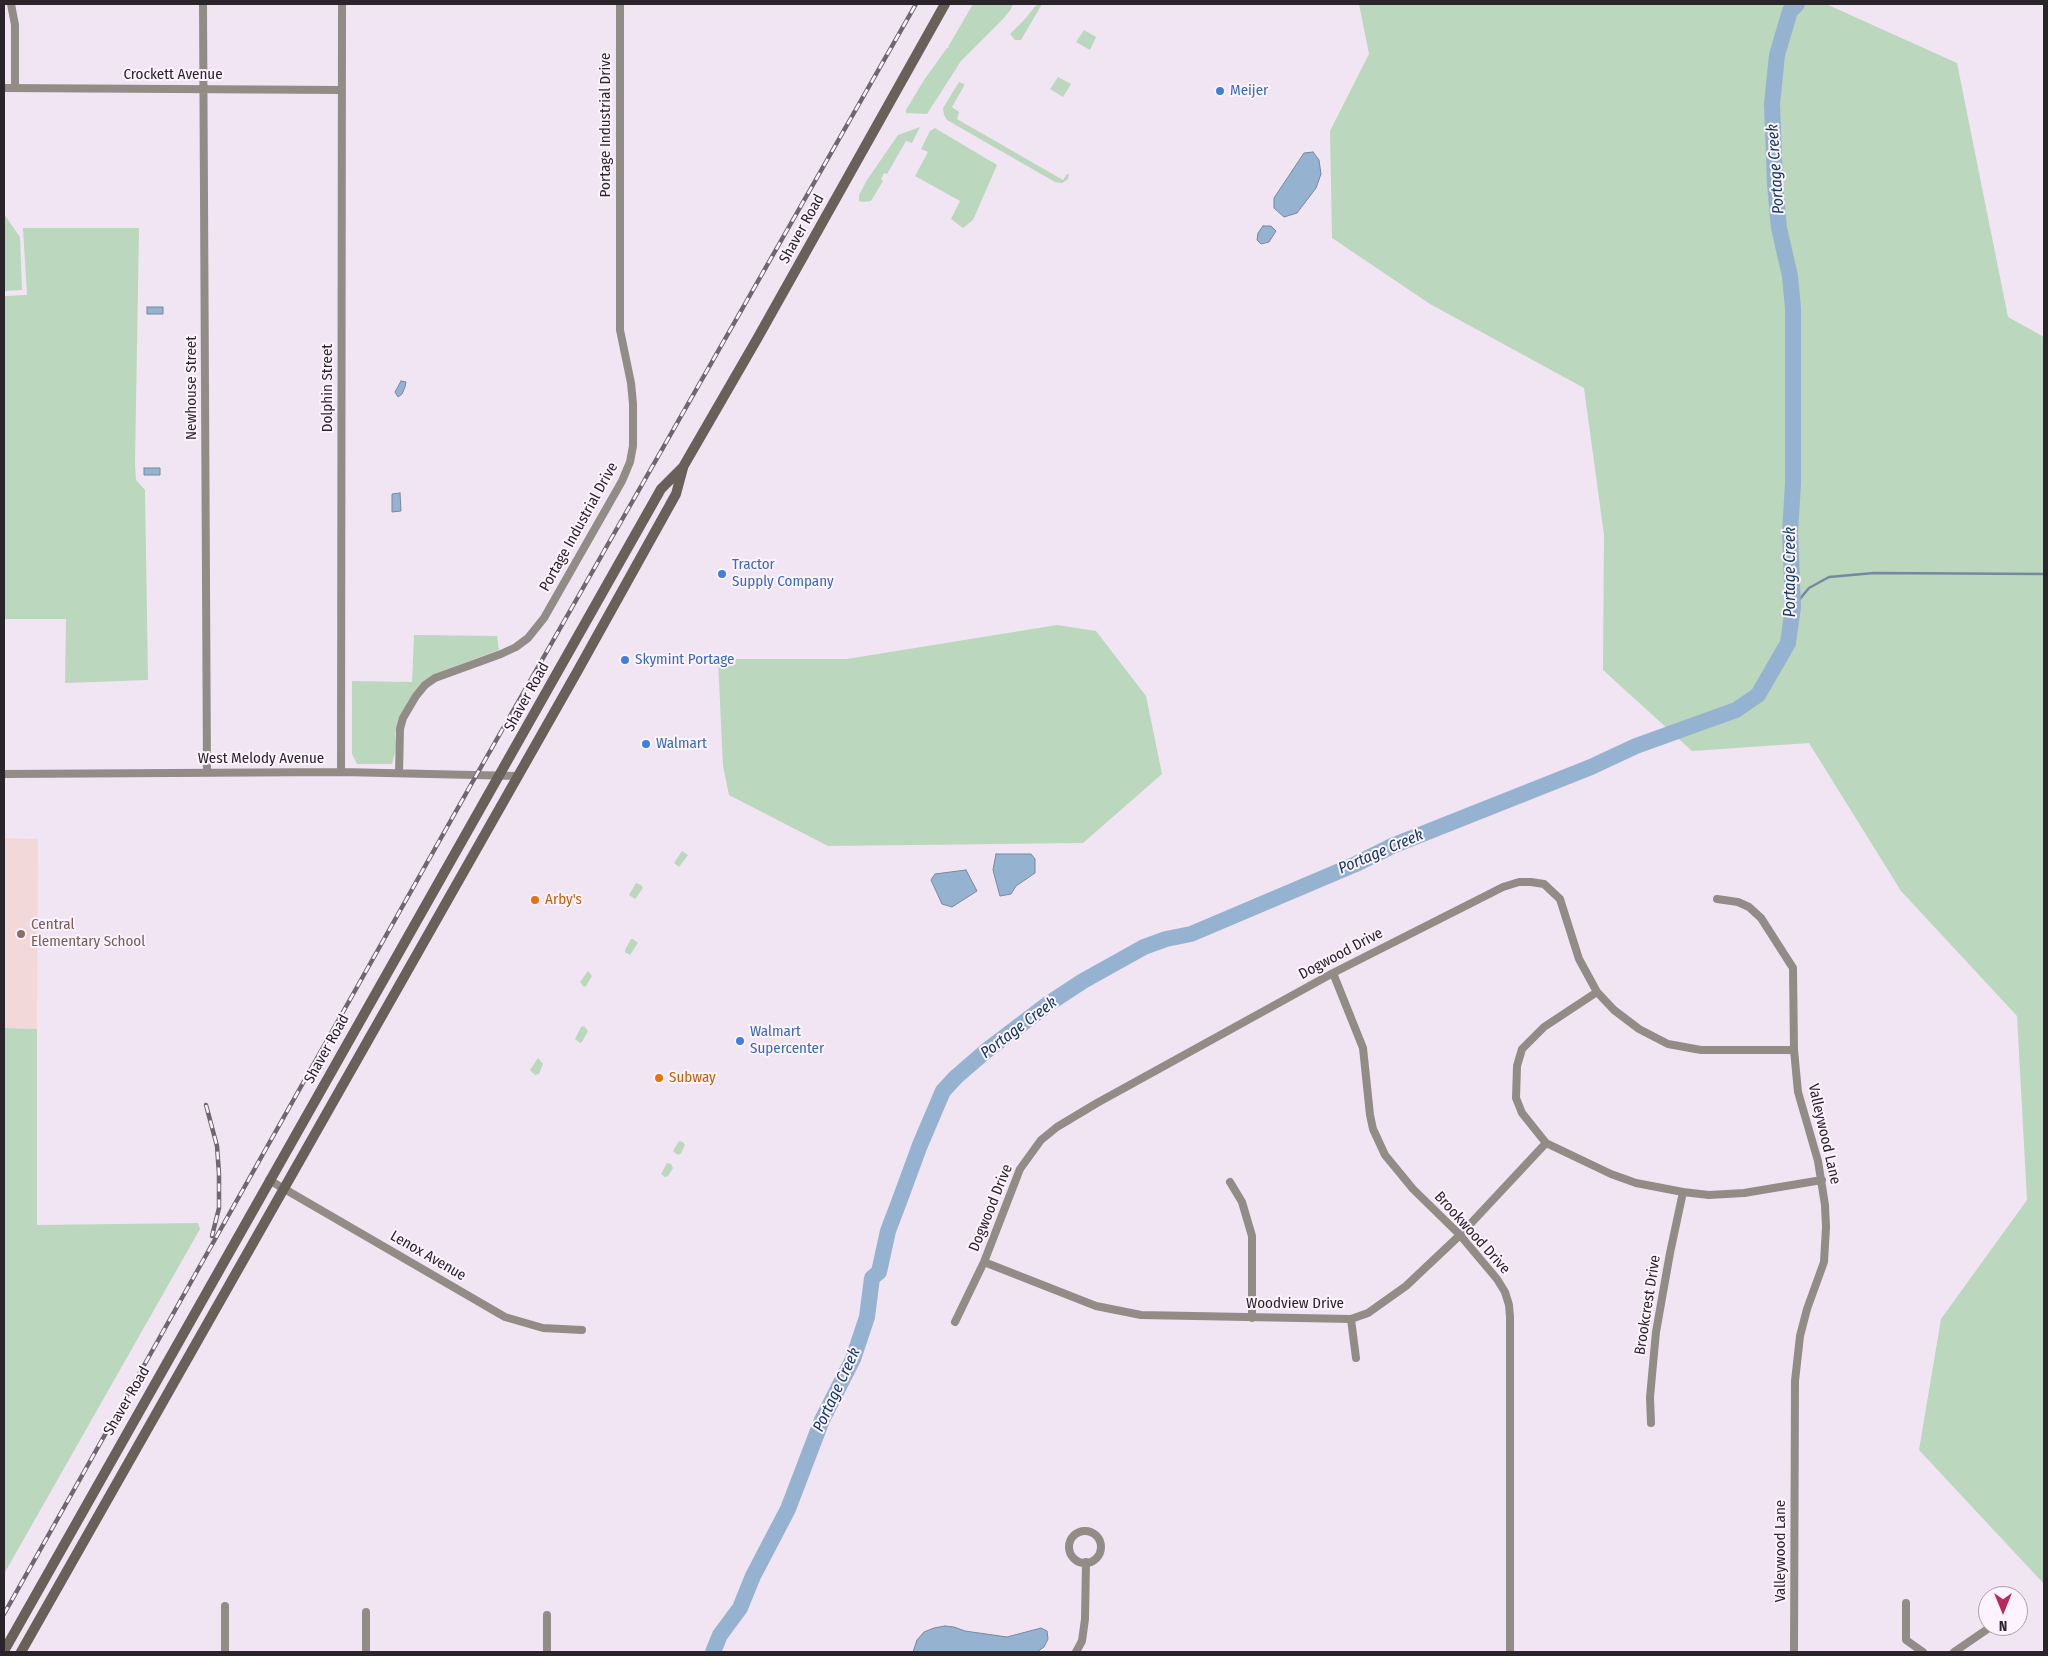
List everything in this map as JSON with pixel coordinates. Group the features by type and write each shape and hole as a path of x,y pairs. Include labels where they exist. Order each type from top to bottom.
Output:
{"main road":[{"name":"Shaver Road","path":"4,1651 661,489 683,467 758,339 946,4"},
{"name":"Shaver Road","path":"21,1652 676,494 683,467"}],"street":[{"path":"11,4 15,25 15,88"},
{"name":"Newhouse Street","path":"203,4 207,773"},
{"name":"Dolphin Street","path":"342,4 342,772"},
{"name":"Portage Industrial Drive","path":"399,773 400,729 403,718 416,696 425,685 435,678 501,654 516,647 528,638 544,618 622,481 630,462 633,446 633,404 631,383 620,330 620,4"},
{"name":"Crockett Avenue","path":"4,88 342,90"},
{"name":"West Melody Avenue","path":"4,774 342,772 518,776"},
{"name":"Dogwood Drive","path":"955,1322 984,1262 1020,1169 1041,1140 1057,1127 1333,973 1492,892 1519,882 1544,884 1560,899 1579,960 1597,992 1626,1020 1668,1044 1701,1050 1794,1050"},
{"name":"Valleywood Lane","path":"1717,899 1738,902 1749,907 1761,918 1793,968 1794,1050 1798,1092 1822,1180 1826,1227 1824,1262 1800,1336 1795,1381 1794,1652"},
{"name":"Brookwood Drive","path":"1333,973 1363,1048 1372,1122 1385,1155 1414,1189 1460,1235 1497,1279 1505,1292 1510,1318 1510,1652"},
{"path":"1597,992 1544,1027 1522,1049 1518,1066 1516,1098 1522,1113 1546,1143 1611,1174 1636,1183 1683,1192 1709,1195 1744,1193 1822,1180"},
{"name":"Woodview Drive","path":"984,1262 1096,1306 1121,1312 1162,1317 1351,1318 1368,1312 1392,1297 1460,1235 1546,1143"},
{"name":"Lenox Avenue","path":"269,1180 505,1317 543,1328 582,1330"},
{"path":"1230,1182 1242,1202 1252,1236 1252,1318"},
{"name":"Brookcrest Drive","path":"1651,1423 1650,1397 1656,1332 1683,1192"},
{"path":"1351,1318 1356,1358"},
{"path":"1082,1531 1092,1533 1100,1544 1095,1558 1086,1562 1076,1560 1069,1551 1070,1540 1082,1531"},
{"path":"1076,1652 1082,1640 1085,1619 1086,1562"},
{"path":"1906,1603 1906,1640 1923,1652"},
{"path":"225,1606 225,1652"},
{"path":"366,1612 366,1652"},
{"path":"547,1615 547,1652"},
{"path":"1954,1652 1978,1636"}],"shaded area":[{"name":"Central Elementary School","path":"4,838 38,839 37,1029 4,1028"}],"green space":[{"path":"973,4 1013,4 1004,18 961,61 927,114 906,113 924,80 947,48 949,48"},
{"path":"1037,4 1042,4 1021,40 1015,40 1010,34"},
{"path":"1359,4 1826,4 1957,63 2008,317 2044,337 2044,1584 1919,1450 1941,1319 2027,1200 2017,1016 1901,891 1809,743 1692,751 1603,670 1604,535 1584,388 1430,304 1332,238 1330,131 1369,54"},
{"path":"1084,30 1096,37 1090,50 1076,42"},
{"path":"1058,77 1071,84 1063,97 1050,89"},
{"path":"959,82 964,84 964,86 952,107 959,112 957,119 1063,180 1069,174 1068,179 1062,183 1055,182 947,120 943,108"},
{"path":"920,127 912,143 906,141 887,174 884,173 881,179 883,181 871,201 859,201 859,195 867,180 898,135"},
{"path":"935,128 997,165 973,220 963,228 951,219 960,201 915,176 928,152 921,149 930,131"},
{"path":"4,214 20,237 22,290 4,291"},
{"path":"23,228 139,228 135,463 136,480 145,490 148,680 65,683 66,619 4,619 4,296 27,295"},
{"path":"1057,625 1096,631 1146,696 1162,774 1083,843 828,846 729,795 723,766 718,659 847,659"},
{"path":"414,635 497,636 499,650 437,673 420,685 401,716 395,733 396,748 392,764 357,764 352,754 352,681 412,682"},
{"path":"682,851 688,855 679,867 674,863"},
{"path":"636,883 643,888 635,899 629,895"},
{"path":"631,939 638,943 630,955 625,950"},
{"path":"588,971 592,976 584,987 580,982"},
{"path":"584,1026 588,1031 580,1043 575,1039 581,1027"},
{"path":"4,1028 37,1029 37,1225 198,1223 200,1229 4,1574"},
{"path":"538,1058 543,1064 539,1074 535,1075 530,1070"},
{"path":"679,1141 685,1145 678,1155 673,1151"},
{"path":"667,1163 671,1164 673,1168 668,1176 665,1177 661,1174"}],"water":[{"path":"1313,152 1319,160 1321,174 1316,188 1297,213 1284,217 1274,208 1274,198 1304,153"},
{"path":"1263,226 1271,226 1276,231 1269,242 1261,244 1257,240 1258,233"},
{"path":"147,307 163,307 163,314 147,314"},
{"path":"401,381 406,382 402,394 398,397 395,392"},
{"path":"144,468 160,468 160,475 144,475"},
{"path":"400,493 401,511 392,512 392,494"},
{"path":"996,854 1031,854 1035,859 1035,873 1016,886 1011,894 1000,896 993,870"},
{"path":"966,870 977,891 952,907 942,904 931,880 935,874"},
{"path":"945,1626 1007,1637 1041,1628 1047,1631 1048,1639 1044,1647 1037,1652 913,1652 917,1640 924,1632"}],"waterway":[{"name":"Portage Creek","path":"713,1652 720,1635 740,1608 753,1576 788,1509 822,1420 853,1359 867,1317 872,1278 879,1272 888,1231 920,1145 943,1091 956,1077 986,1051 1048,1004 1083,981 1144,947 1166,939 1191,934 1356,864 1392,846 1591,767 1636,746 1736,710 1758,695 1788,643 1793,607 1790,532 1793,484 1793,308 1790,276 1779,228 1775,184 1772,104 1777,55 1790,11 1797,4"},
{"path":"1793,607 1809,588 1829,577 1874,573 2044,574"}],"railway":[{"path":"4,1614 477,774 916,4"},
{"path":"206,1105 217,1146 219,1174 219,1208 212,1236"}],"place":[{"name":"Meijer","path":"1220,91"},
{"name":"Tractor Supply Company","path":"722,574"},
{"name":"Skymint Portage","path":"625,660"},
{"name":"Walmart","path":"646,744"},
{"name":"Arby's","path":"535,900"},
{"name":"Central Elementary School","path":"21,934"},
{"name":"Walmart Supercenter","path":"740,1041"},
{"name":"Subway","path":"659,1078"}]}
